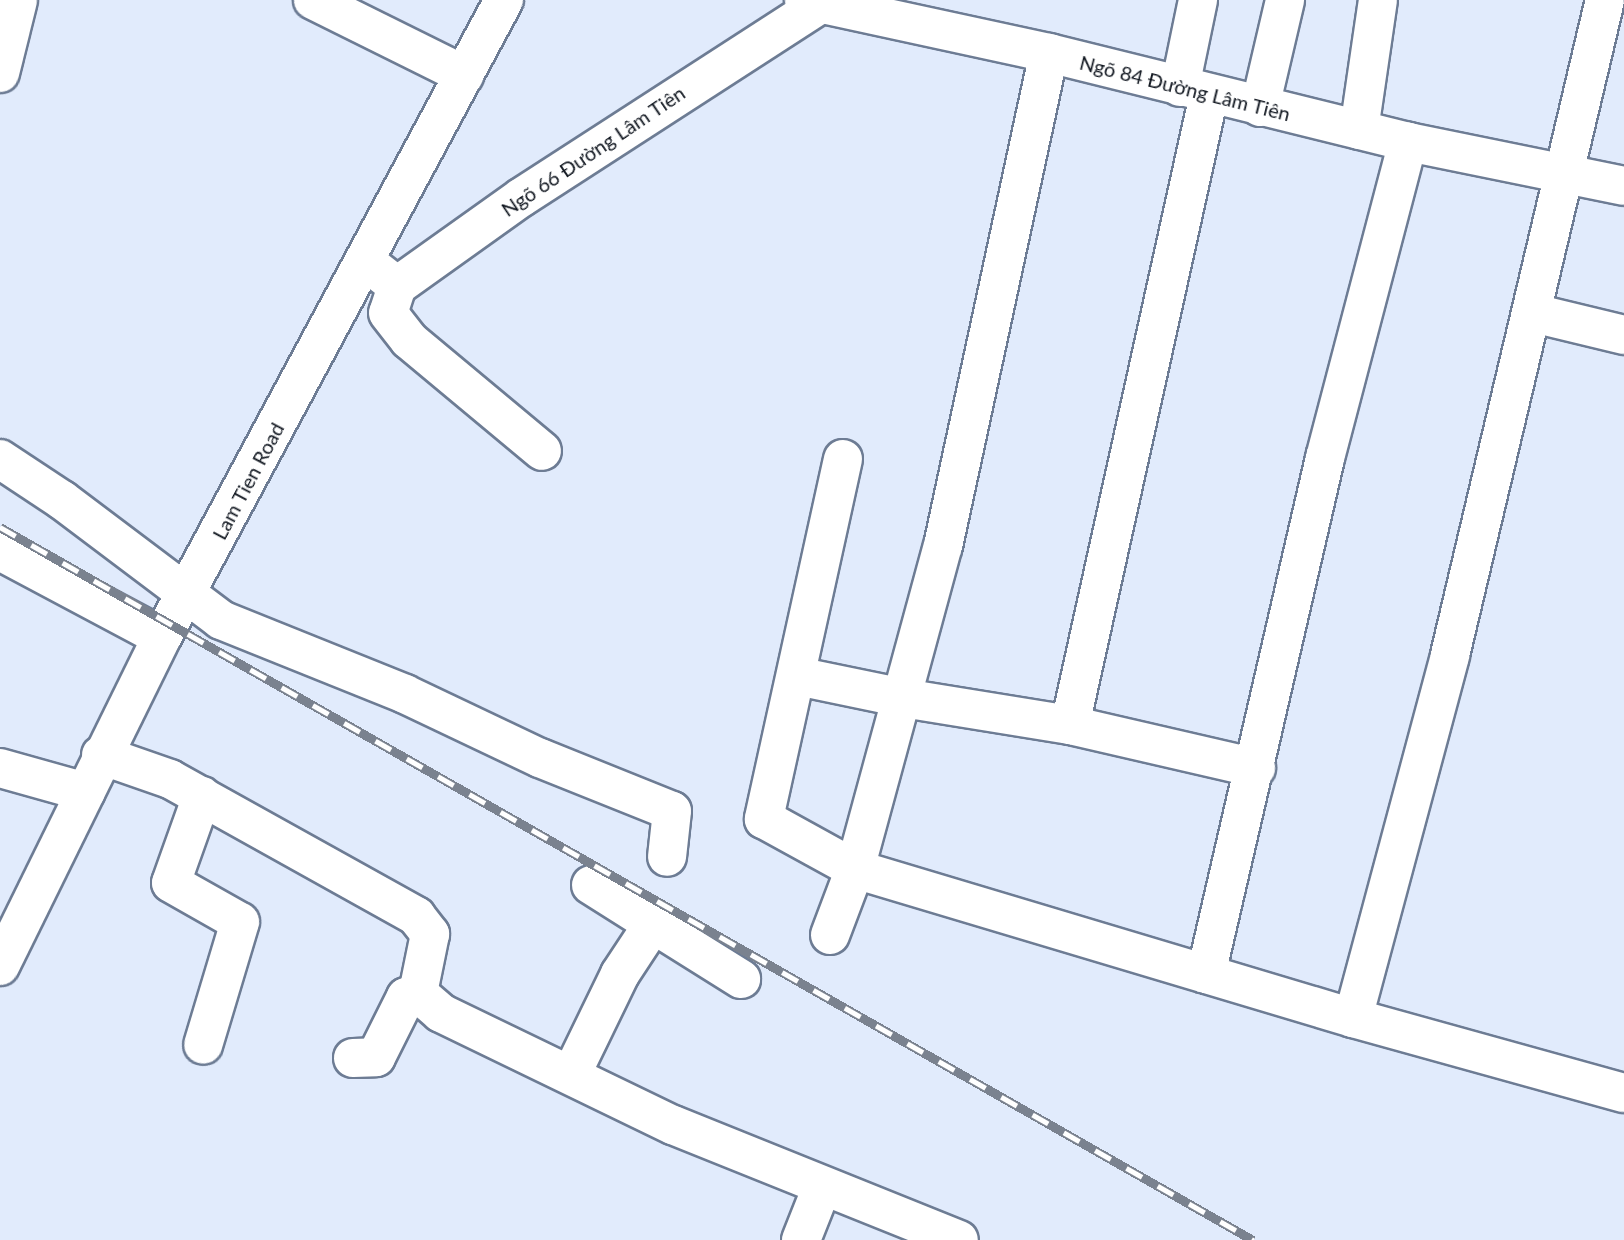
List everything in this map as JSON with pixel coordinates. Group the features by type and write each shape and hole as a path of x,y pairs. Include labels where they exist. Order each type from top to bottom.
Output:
{"street":[{"path":"0,73 18,0"},
{"path":"313,0 464,75"},
{"name":"Lam Tien Road","path":"0,966 86,792 101,755 162,637 504,0"},
{"path":"1070,725 1194,91 1198,0"},
{"path":"1260,107 1285,0"},
{"path":"1359,130 1378,0"},
{"path":"1353,1018 1450,655 1605,0"},
{"name":"Ngõ 84 Đường Lâm Tiên","path":"817,2 1049,53 1408,142 1624,186"},
{"name":"Ngõ 66 Đường Lâm Tiên","path":"397,286 535,189 817,2"},
{"path":"830,935 855,869 943,546 1049,53"},
{"path":"1206,974 1256,768 1325,458 1408,142"},
{"path":"365,261 397,286 388,313 409,340 542,451"},
{"path":"1533,313 1624,335"},
{"path":"0,459 62,500 221,620 405,694 540,758 672,811 667,857"},
{"path":"843,459 764,819 855,869 1353,1018 1624,1093"},
{"path":"0,551 162,637"},
{"path":"797,676 903,698 1070,725 1256,768"},
{"path":"101,755 170,779 416,916 430,934 418,993"},
{"path":"0,768 86,792"},
{"path":"202,796 171,883 240,922 203,1045"},
{"path":"591,885 741,979"},
{"path":"571,1075 620,974 653,924"},
{"path":"353,1058 376,1057 406,997 418,993"},
{"path":"418,993 441,1013 673,1125 959,1240"},
{"path":"801,1240 822,1187"}],"railway":[{"path":"0,527 1253,1240"}]}
